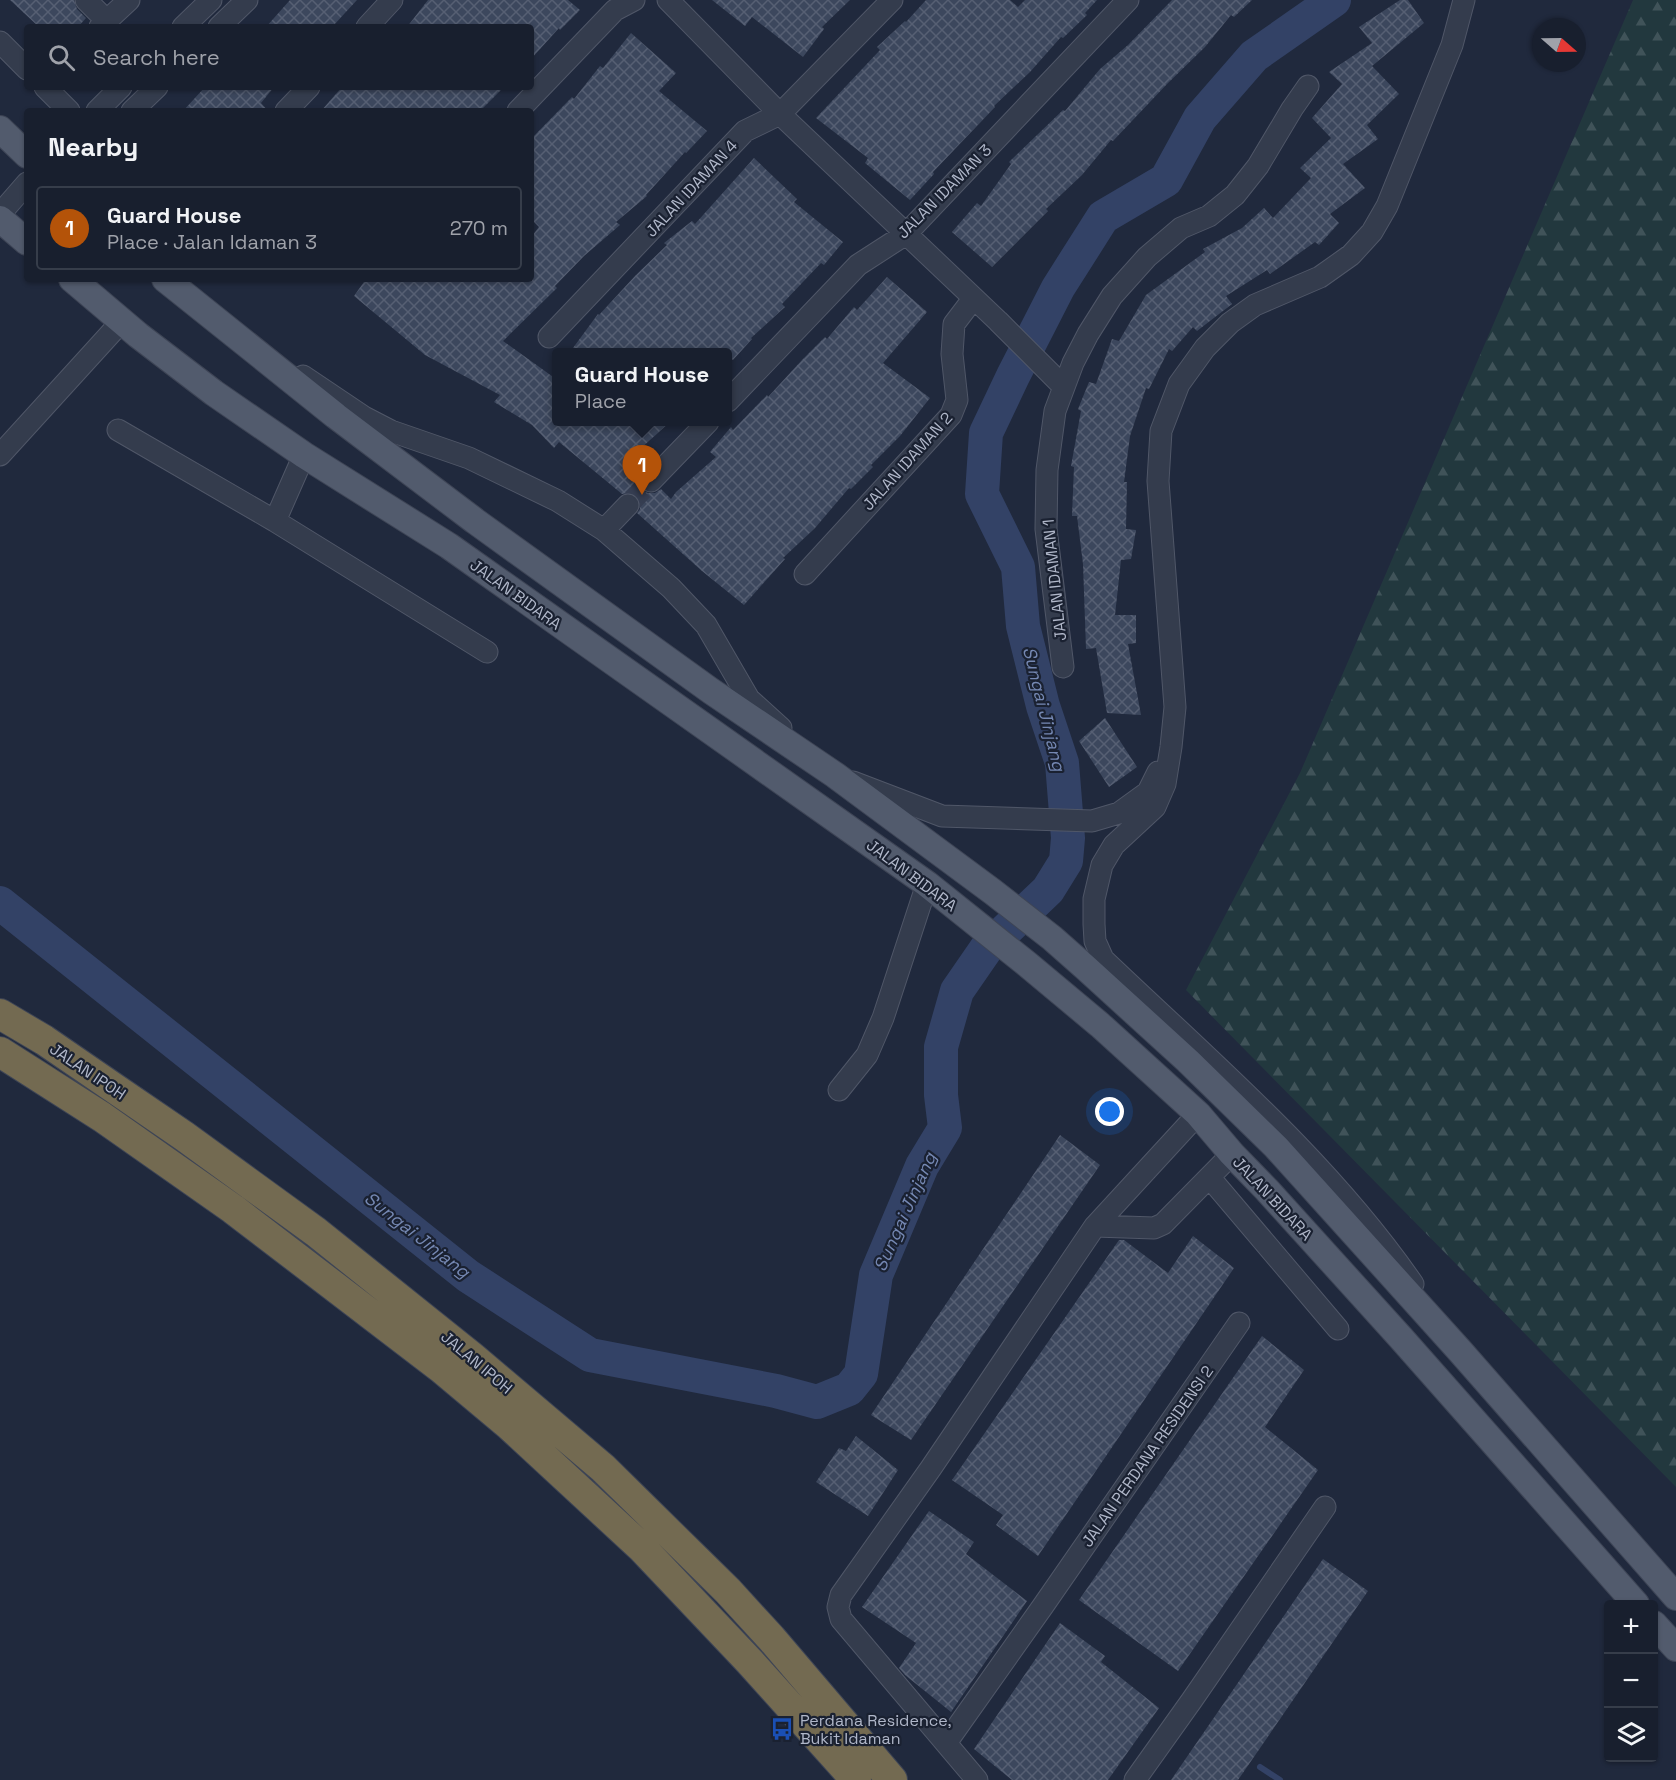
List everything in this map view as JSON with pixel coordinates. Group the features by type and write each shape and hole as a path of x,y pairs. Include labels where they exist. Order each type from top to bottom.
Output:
{"highway":[{"name":"JALAN IPOH","path":"0,1014 44,1040 184,1136 316,1232 471,1357 603,1468 735,1599 892,1780"},
{"name":"JALAN IPOH","path":"0,1052 102,1117 233,1209 441,1368 509,1425 650,1556 750,1662 856,1780"}],"main road":[{"path":"0,129 24,152"},
{"name":"JALAN BIDARA","path":"76,282 214,393 304,455 448,546 927,884 1100,1025 1198,1114 1401,1338 1632,1600"},
{"name":"JALAN BIDARA","path":"169,282 336,416 474,521 711,691 835,775 1052,938 1179,1054 1276,1147 1460,1351 1676,1597"},
{"path":"1086,968 1191,1083 1236,1124 1243,1135 1242,1145 1233,1154"},
{"path":"1658,1629 1676,1648"}],"street":[{"path":"86,0 103,24 129,0"},
{"path":"186,24 211,0"},
{"path":"222,24 247,0"},
{"path":"370,24 392,0"},
{"path":"521,108 615,10 634,0"},
{"path":"668,0 780,114 1058,380"},
{"name":"JALAN IDAMAN 4","path":"549,337 745,131 780,114 892,0"},
{"name":"JALAN IDAMAN 3","path":"732,397 858,265 906,234 1128,0"},
{"path":"1460,1351 1367,1222 1322,1170 1103,959 1095,941 1094,899 1102,865 1114,845 1155,807 1165,783 1171,747 1175,707 1158,481 1161,431 1179,384 1205,348 1230,323 1255,305 1320,277 1351,255 1372,232 1386,206 1452,45 1464,0"},
{"path":"0,42 24,66"},
{"name":"JALAN IDAMAN 1","path":"1063,667 1046,529 1047,470 1058,380 1073,363 1112,296 1147,257 1181,228 1209,216 1235,195 1258,166 1308,86"},
{"path":"48,90 66,108"},
{"path":"100,108 119,90"},
{"path":"135,108 154,90"},
{"path":"289,108 306,90"},
{"path":"14,224 24,192"},
{"name":"JALAN IDAMAN 2","path":"805,574 951,415 957,400 952,354 954,324 973,299"},
{"path":"203,309 364,417 391,431 469,458 558,501 604,531 671,588 699,617 750,699 835,775 942,816 1092,821 1119,813 1148,792 1171,747"},
{"path":"0,455 122,321"},
{"path":"651,481 704,426"},
{"path":"118,430 275,521 487,652"},
{"path":"275,521 304,455"},
{"path":"604,531 628,505"},
{"path":"839,1090 867,1055 883,1018 927,884"},
{"path":"977,1780 842,1619 838,1607 841,1595 931,1468 1095,1226 1198,1114"},
{"path":"1095,1226 1154,1228 1163,1224 1233,1154"},
{"path":"1210,1178 1338,1329"},
{"name":"JALAN PERDANA RESIDENSI 2","path":"946,1743 1044,1606 1239,1323"},
{"path":"1135,1780 1325,1507"}],"green space":[{"path":"1633,0 1676,0 1676,1487 1186,990 1300,773"}],"building":[{"path":"10,0 74,0 77,9 86,18 81,24 36,24"},
{"path":"290,0 357,0 335,24 269,24"},
{"path":"428,0 568,0 580,10 560,30 559,28 534,56 534,24 409,24"},
{"path":"712,0 850,0 822,27 824,29 803,57 752,17 745,26"},
{"path":"926,0 1010,0 1018,7 1025,0 1097,0 1085,13 1087,15 1063,38 1061,37 1030,72 994,106 910,200 865,163 868,158 816,118 880,50 877,47 906,22"},
{"path":"1172,0 1252,0 1234,17 1231,15 1205,47 1113,141 1111,140 1082,175 1046,209 1048,211 992,267 952,232 977,203 981,206 1011,164 1009,162 1063,110 1065,111 1100,69 1128,45"},
{"path":"1400,0 1408,0 1424,23 1372,66 1399,94 1367,125 1378,139 1343,164 1365,188 1330,214 1339,223 1319,245 1315,242 1270,274 1267,270 1226,296 1232,304 1197,331 1193,327 1172,351 1169,349 1149,389 1146,388 1130,436 1124,482 1127,482 1126,529 1136,530 1131,559 1121,560 1115,615 1136,615 1136,643 1128,644 1141,715 1107,713 1096,648 1086,649 1083,564 1077,516 1072,516 1074,467 1071,466 1081,411 1078,409 1089,382 1096,384 1112,339 1119,341 1146,295 1205,252 1203,249 1242,228 1264,208 1273,218 1311,178 1300,168 1331,138 1312,118 1342,84 1329,72 1372,43 1359,27"},
{"path":"631,33 676,73 659,91 707,131 685,152 647,196 616,222 620,225 584,256 555,286 557,288 503,341 552,376 552,426 666,426 629,459 642,472 639,485 642,490 655,493 661,489 671,499 716,457 710,452 731,427 733,430 767,395 768,397 825,337 827,339 854,307 857,310 887,277 927,312 883,363 930,398 900,436 871,465 873,467 851,489 849,488 815,528 783,558 785,559 744,605 637,513 640,509 640,502 636,495 622,494 559,442 554,448 532,425 494,402 500,395 425,355 354,296 364,282 534,282 534,233 539,227 534,222 534,136 572,97 574,99 600,66 603,68"},
{"path":"202,90 272,90 261,103 265,108 186,108"},
{"path":"339,90 501,90 483,108 324,108"},
{"path":"754,158 797,199 794,202 843,242 824,265 821,263 782,304 785,307 751,338 733,360 732,348 573,348 598,314 667,245 664,243 692,221 695,224"},
{"path":"1105,718 1137,767 1109,787 1079,741"},
{"path":"1060,1135 1100,1165 911,1440 871,1415"},
{"path":"1193,1236 1234,1268 1038,1556 996,1525 1003,1515 952,1480 1119,1240 1124,1240 1168,1273"},
{"path":"1262,1336 1304,1370 1265,1427 1318,1470 1178,1671 1079,1600"},
{"path":"856,1436 898,1470 868,1516 816,1482 839,1448 846,1451"},
{"path":"929,1511 974,1542 966,1554 1027,1601 951,1712 899,1668 916,1643 862,1607"},
{"path":"1323,1559 1368,1591 1247,1767 1238,1780 1171,1780"},
{"path":"1060,1623 1105,1656 1101,1662 1159,1708 1108,1780 1012,1780 974,1749"}],"waterway":[{"name":"Sungai Jinjang","path":"0,903 468,1276 590,1355 776,1391 817,1402 849,1389 861,1374 876,1275 922,1166 945,1128 941,1095 941,1047 957,991 986,949 1048,890 1066,861 1068,838 1062,763 1043,706 1023,626 1018,567 982,494 986,433 1058,288 1103,217 1166,180 1200,118 1254,56 1334,0"},
{"path":"1260,1767 1280,1780"}],"tunnel":[{"path":"628,505 651,481"}],"place":[{"name":"Guard House","path":"642,495"},
{"name":"Perdana Residence, Bukit Idaman","path":"782,1729"}]}
